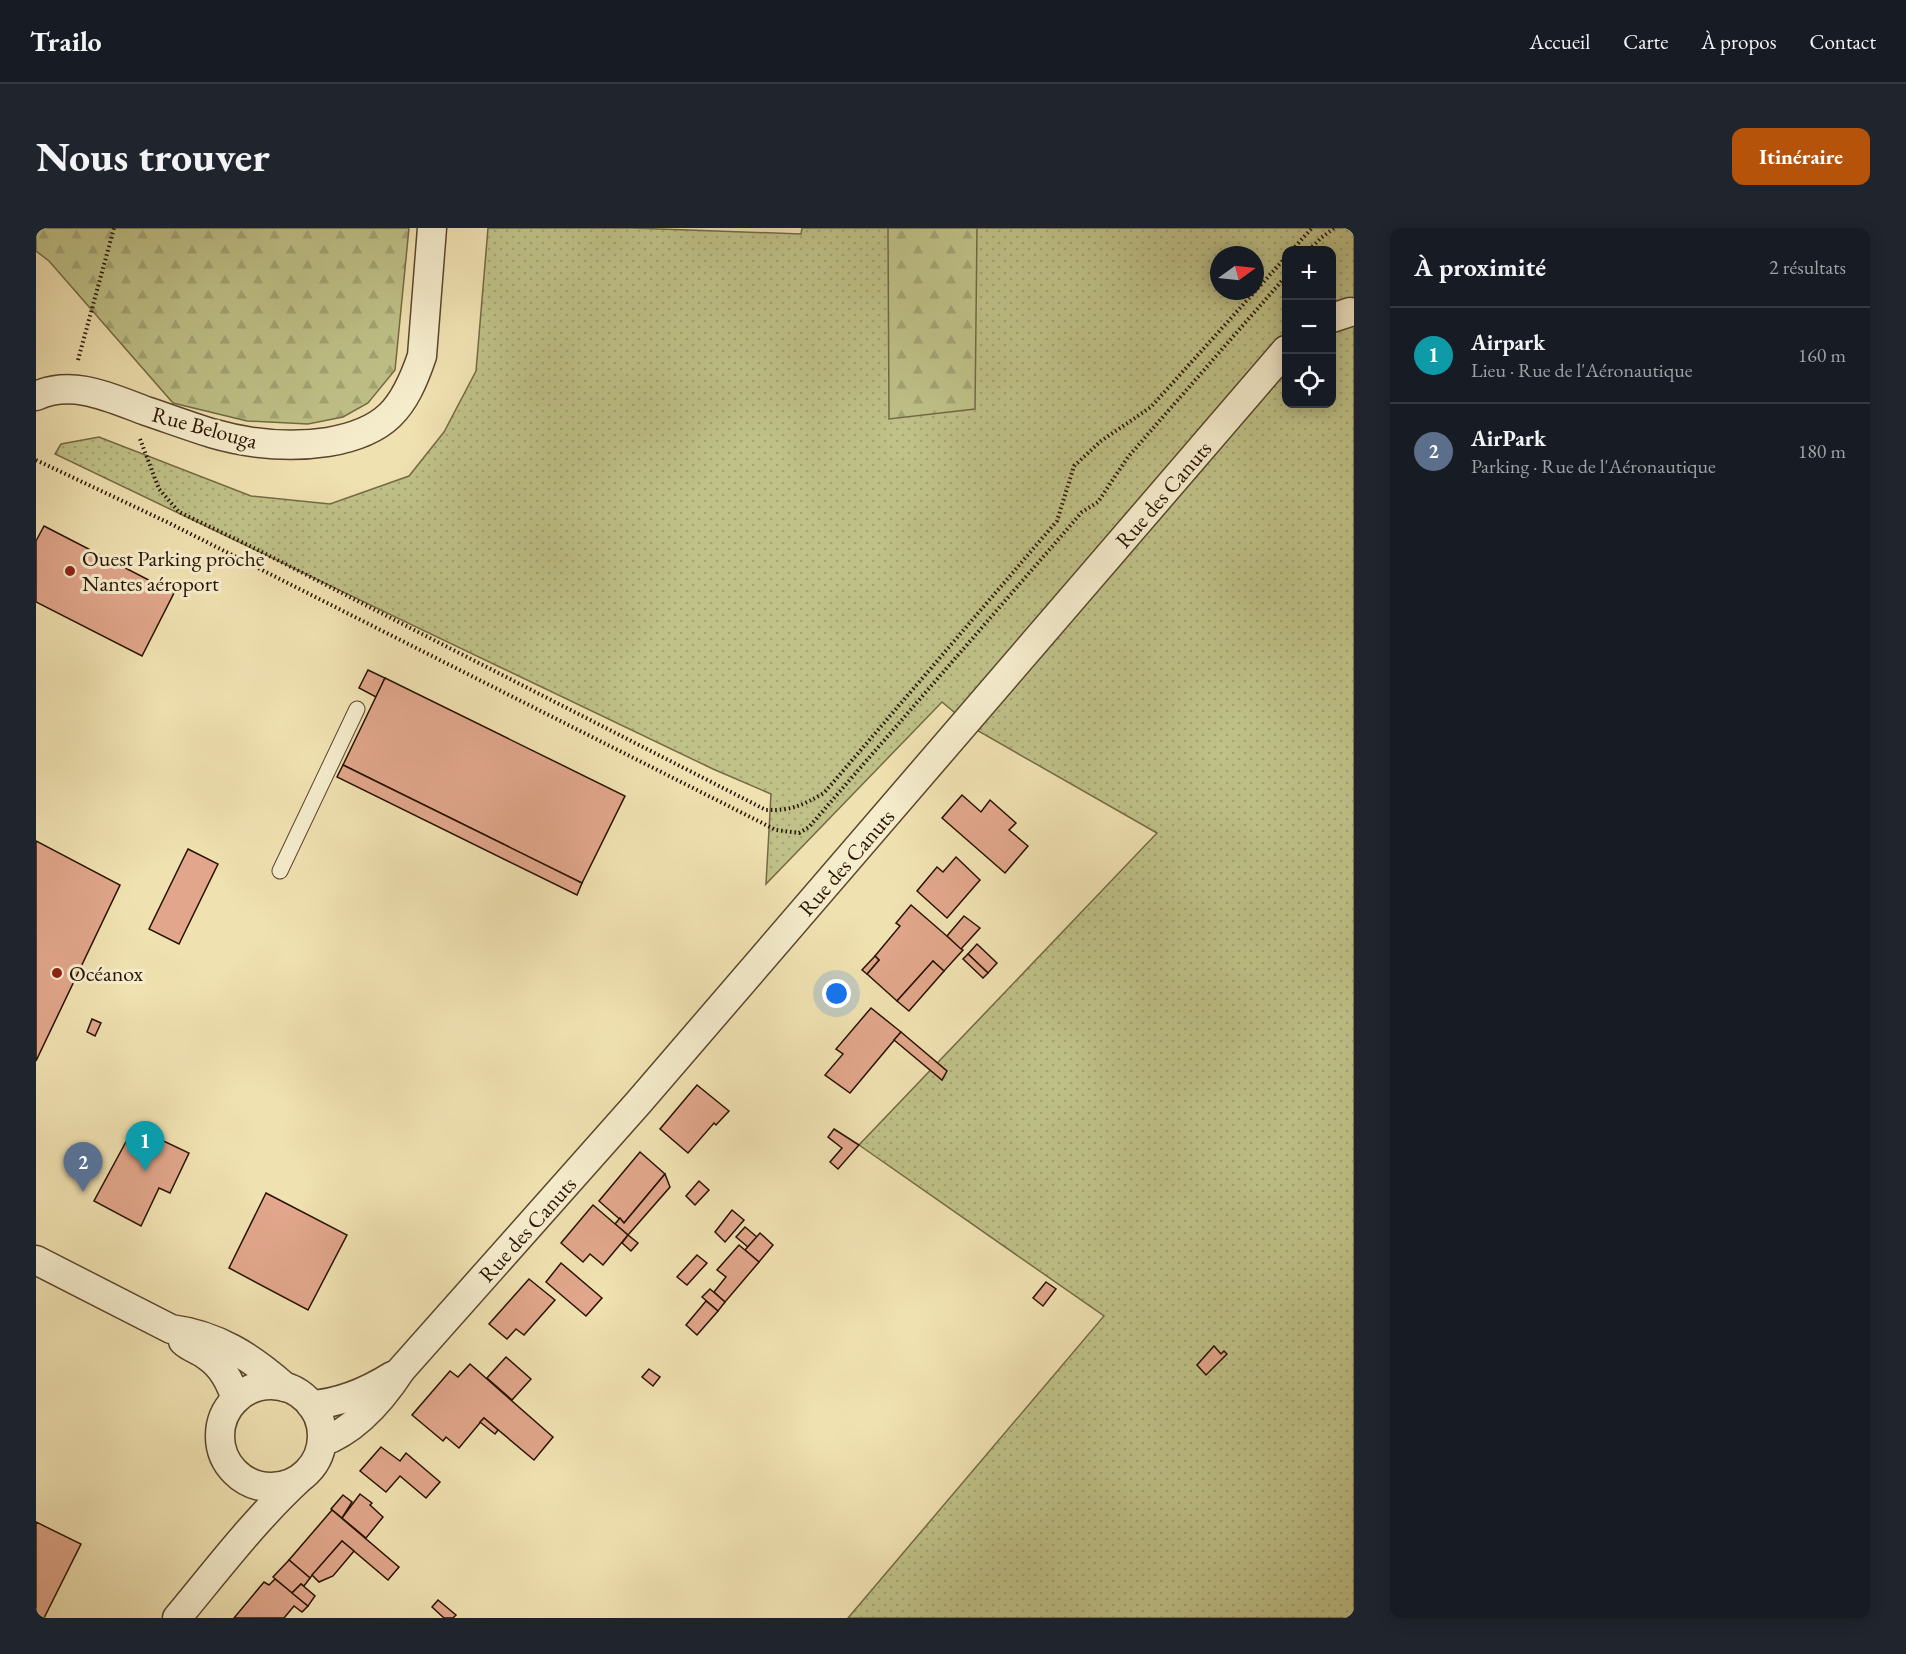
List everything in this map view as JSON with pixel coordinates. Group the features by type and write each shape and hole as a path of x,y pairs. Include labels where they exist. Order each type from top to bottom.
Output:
{"street":[{"name":"Rue Belouga","path":"36,396 55,389 96,393 212,433 238,440 278,445 310,445 370,431 402,402 422,356 432,228"},
{"name":"Rue des Canuts","path":"322,1443 337,1437 381,1400 401,1370 639,1102 1284,354"},
{"path":"36,1260 171,1329 187,1345 207,1356 220,1368 229,1378 236,1399"},
{"path":"171,1329 194,1332 215,1340 259,1364 285,1387 304,1397 311,1404 322,1429 322,1443 311,1468 274,1502 248,1531 177,1618"},
{"name":"Rue des Canuts","path":"311,1404 325,1404 373,1388 401,1370"},
{"path":"285,1387 259,1386 236,1399 225,1417 220,1437 228,1463 243,1478 262,1486 281,1487 301,1477"}],"lane":[{"path":"280,871 357,709"}],"path":[{"path":"70,389 114,228"},
{"path":"1296,246 1312,228"},
{"path":"1314,246 1334,228"},
{"path":"126,403 159,489 179,512 252,547 766,810 780,811 801,807 824,793 1057,521 1074,466 1101,441 1151,407 1282,263"},
{"path":"36,460 190,534 776,830 799,833 809,826 1082,512 1098,502 1128,457 1282,282"}],"green space":[{"path":"36,228 409,228 395,370 368,403 343,417 308,424 247,421 173,403 49,261 36,251"},
{"path":"488,228 632,228 801,234 802,228 1354,228 1354,1618 848,1618 1104,1316 859,1145 1157,833 973,728 942,702 766,884 771,794 713,769 55,454 61,444 99,437 251,496 330,504 409,476 444,432 476,371"},
{"path":"888,228 977,228 975,409 889,419"}],"building":[{"path":"44,526 174,593 142,656 36,602 36,541"},
{"path":"368,670 385,678 376,697 359,688"},
{"path":"385,678 625,796 582,883 343,765"},
{"path":"343,765 582,883 577,895 337,777"},
{"path":"962,795 981,812 990,800 1016,823 1009,830 1028,846 1005,873 942,818"},
{"name":"Océanox","path":"36,841 120,885 36,1061"},
{"path":"188,849 218,864 179,944 149,929"},
{"path":"956,857 980,880 947,918 917,891 937,867 943,872"},
{"path":"911,905 963,950 944,971 933,961 897,1001 867,974 879,960 875,956 900,926 896,923"},
{"path":"964,916 980,928 961,949 947,936"},
{"path":"977,944 997,963 988,973 968,954"},
{"path":"968,954 988,973 983,978 963,959"},
{"path":"875,956 879,960 867,974 862,970"},
{"path":"933,961 944,971 909,1011 897,1001"},
{"path":"871,1008 901,1032 850,1093 825,1075 843,1054 836,1049"},
{"path":"92,1019 101,1023 95,1036 87,1032"},
{"path":"901,1032 947,1071 942,1080 894,1040"},
{"path":"697,1085 729,1111 716,1125 714,1123 688,1153 660,1129"},
{"path":"134,1127 189,1153 170,1193 159,1188 141,1226 94,1201"},
{"path":"834,1129 859,1145 838,1169 830,1162 842,1148 828,1137"},
{"path":"640,1152 665,1174 624,1223 599,1201"},
{"path":"665,1174 670,1187 628,1235 615,1224 620,1218 624,1223"},
{"path":"699,1181 709,1190 695,1205 686,1196"},
{"path":"266,1193 347,1235 308,1310 229,1268"},
{"path":"593,1205 628,1235 603,1265 590,1254 583,1262 561,1243"},
{"path":"732,1210 744,1220 725,1242 715,1232"},
{"path":"745,1227 757,1237 748,1247 736,1237"},
{"path":"760,1233 773,1245 759,1262 745,1250"},
{"path":"628,1235 638,1243 631,1251 622,1243"},
{"path":"739,1245 759,1262 725,1302 714,1292 726,1277 717,1270"},
{"path":"697,1255 707,1263 687,1285 677,1277"},
{"path":"561,1263 602,1298 586,1316 546,1282"},
{"path":"529,1279 555,1300 524,1335 516,1329 507,1339 489,1324"},
{"path":"1046,1282 1056,1289 1043,1306 1033,1298"},
{"path":"710,1289 725,1302 718,1311 702,1297"},
{"path":"706,1301 718,1311 697,1335 686,1325"},
{"path":"1214,1346 1221,1354 1224,1351 1227,1354 1206,1375 1197,1365"},
{"path":"506,1357 531,1379 512,1400 487,1378"},
{"path":"470,1364 553,1437 534,1460 484,1418 459,1448 446,1437 443,1441 412,1415 450,1371 458,1377"},
{"path":"649,1369 660,1377 653,1386 642,1377"},
{"path":"484,1418 498,1430 495,1434 480,1422"},
{"path":"381,1447 400,1461 406,1453 440,1482 426,1498 400,1476 386,1492 360,1471"},
{"path":"360,1494 372,1503 370,1505 383,1517 366,1538 342,1518"},
{"path":"343,1495 352,1502 342,1518 331,1509"},
{"path":"332,1510 399,1567 388,1580 342,1541 310,1578 289,1560"},
{"path":"36,1522 81,1544 44,1618 36,1618"},
{"path":"342,1541 354,1551 333,1576 319,1582 312,1575"},
{"path":"289,1560 310,1578 304,1586 301,1584 292,1593 273,1577"},
{"path":"275,1579 308,1606 302,1612 294,1606 284,1618 234,1618 264,1582 269,1585"},
{"path":"301,1584 315,1596 308,1606 292,1593"},
{"path":"438,1600 456,1615 453,1618 444,1618 432,1607"}],"place":[{"name":"Ouest Parking proche Nantes aéroport","path":"70,571"},
{"name":"Océanox","path":"57,973"},
{"name":"Airpark","path":"145,1171"},
{"name":"AirPark","path":"83,1192"}]}
